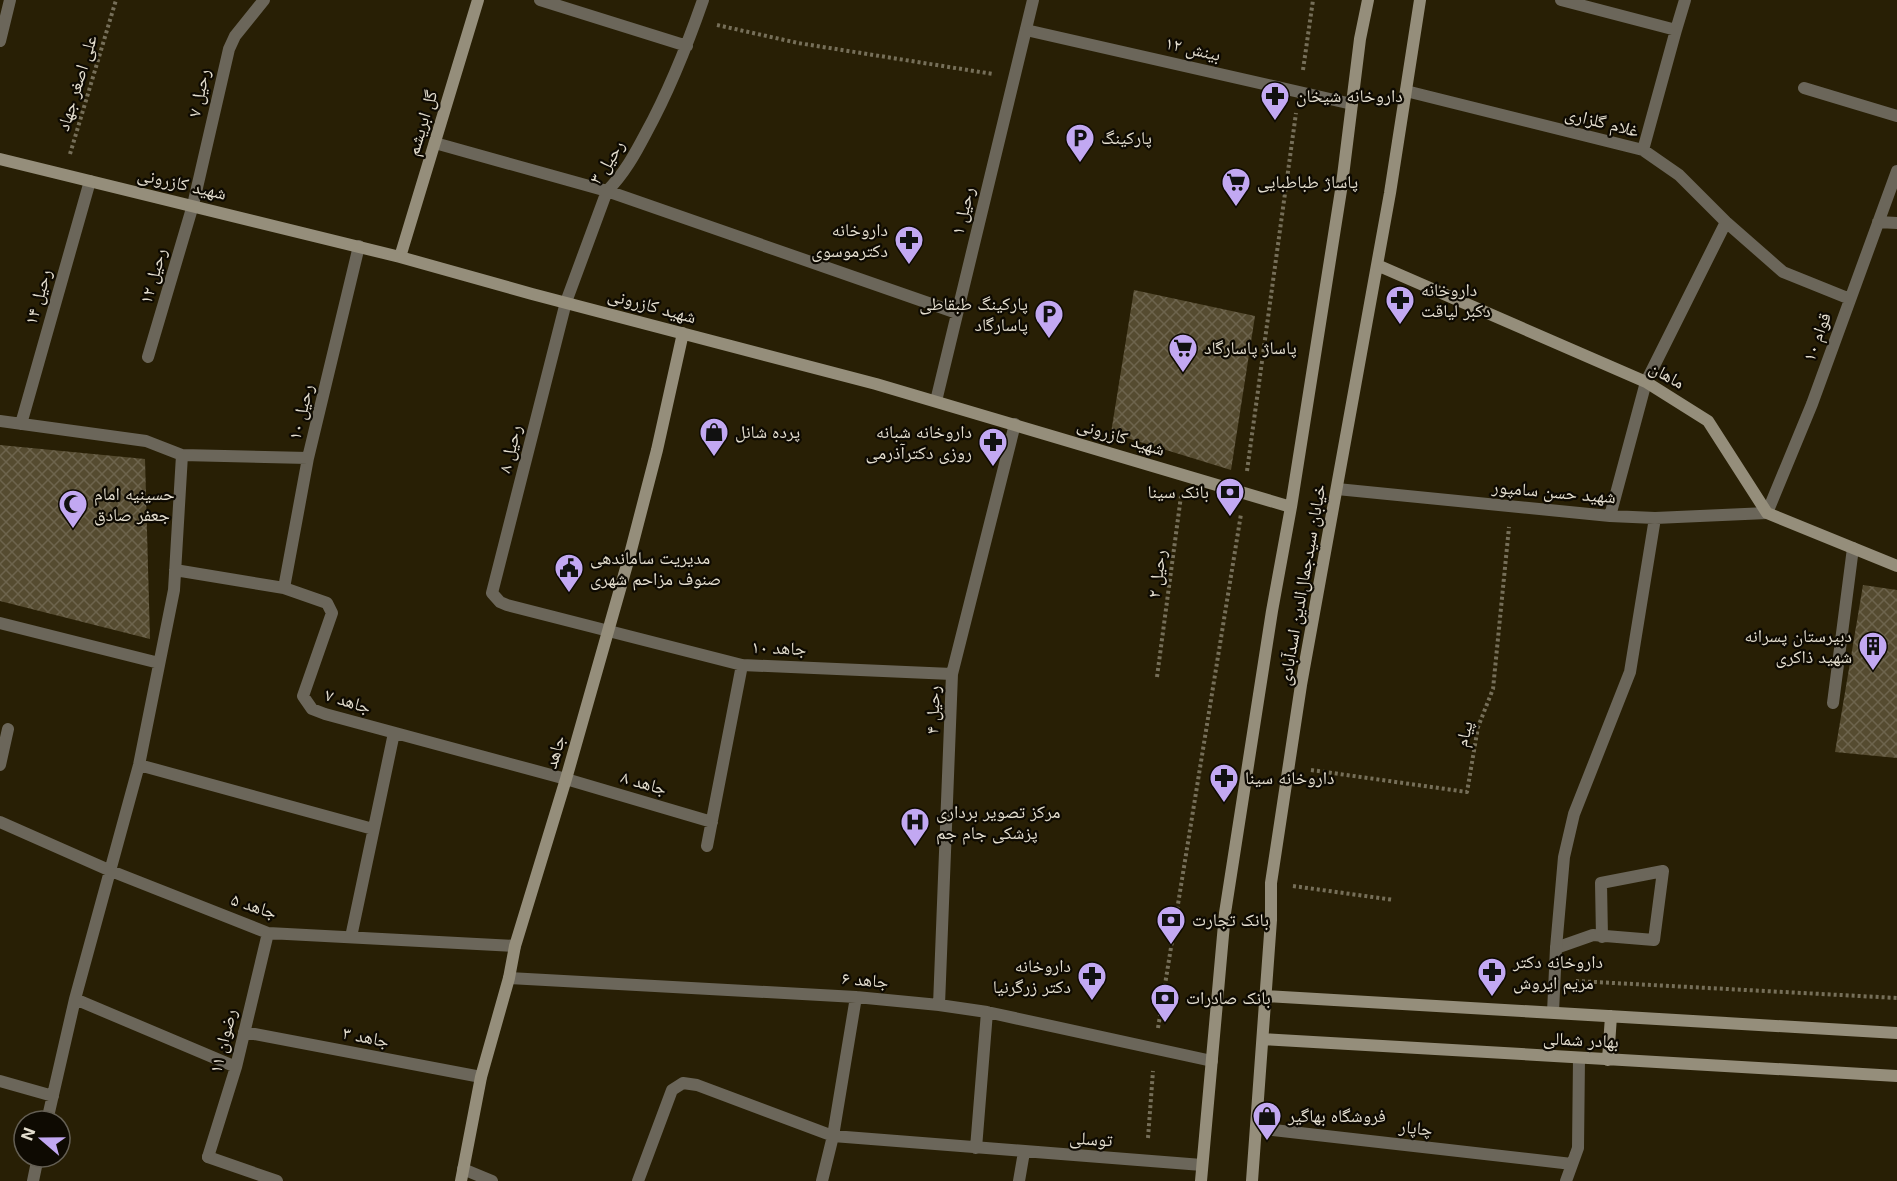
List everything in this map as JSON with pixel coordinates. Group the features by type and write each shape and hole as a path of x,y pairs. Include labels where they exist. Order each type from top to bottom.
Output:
{"main road":[{"name":"گل ابریشم","path":"400,256 478,0"},
{"name":"خیابان سیدجمال‌الدین اسدآبادی","path":"1201,1181 1225,913 1342,184 1360,39 1368,0"},
{"name":"خیابان سیدجمال‌الدین اسدآبادی","path":"1252,1181 1271,920 1271,883 1301,684 1377,266 1420,0"},
{"name":"شهید کازرونی","path":"0,159 400,256 936,401 1291,507"},
{"name":"ماهان","path":"1377,266 1646,382 1708,421 1767,513"},
{"name":"جاهد","path":"462,1175 481,1077 509,978 515,946 608,631 657,450 682,333"},
{"path":"1767,513 1897,566"},
{"name":"بهادر شمالی","path":"1266,996 1897,1033"},
{"path":"1608,1060 1611,1016"},
{"name":"بهادر شمالی","path":"1263,1039 1897,1076"}],"street":[{"path":"0,41 10,0"},
{"name":"رحیل ۷","path":"193,205 229,49 235,36 264,0"},
{"path":"540,0 687,46"},
{"name":"رحیل ۳","path":"566,302 607,191 620,178 660,107 687,46 703,0"},
{"name":"رحیل ۱","path":"936,401 1033,0"},
{"path":"1561,0 1676,30"},
{"path":"1643,150 1685,0"},
{"name":"بینش ۱۲","path":"1026,30 1352,104"},
{"path":"1804,88 1897,116"},
{"name":"غلام گلزاری","path":"1406,91 1643,150 1679,176 1726,222 1783,272 1850,299"},
{"path":"435,143 607,191 957,313"},
{"name":"قوام ۱۰","path":"1767,513 1812,404 1897,171"},
{"name":"رحیل ۱۴","path":"21,424 90,181"},
{"name":"رحیل ۱۲","path":"148,357 193,205"},
{"path":"1610,516 1646,382 1726,222"},
{"path":"1878,222 1897,223"},
{"name":"رحیل ۱۰","path":"284,588 308,458 359,246"},
{"name":"رحیل ۸","path":"500,602 492,593 566,302"},
{"path":"0,421 146,441 182,455 308,458"},
{"name":"رحیل ۴","path":"939,1005 952,674 1015,424"},
{"path":"50,1109 75,999 139,765 174,590 182,455"},
{"name":"شهید حسن سامپور","path":"1337,489 1610,516 1655,518 1767,513"},
{"path":"1553,1012 1564,857 1575,814 1630,672 1655,518"},
{"path":"1833,703 1853,548"},
{"name":"جاهد ۷","path":"175,570 284,588 327,603 332,613 303,696 312,709 566,779"},
{"name":"جاهد ۱۰","path":"500,602 742,665 952,674"},
{"path":"0,623 159,663"},
{"path":"707,846 742,665"},
{"path":"0,765 9,729"},
{"path":"351,937 394,733"},
{"path":"139,765 373,830"},
{"name":"جاهد ۸","path":"566,779 712,822"},
{"name":"جاهد ۵","path":"0,822 111,871 268,933 515,946"},
{"path":"1556,948 1593,935 1602,937 1654,940 1663,871 1601,883 1602,937"},
{"name":"رضوان ۱۱","path":"268,933 236,1067 208,1156 277,1181"},
{"name":"جاهد ۶","path":"509,978 856,997 939,1005 987,1012 1212,1061"},
{"path":"822,1181 833,1136 856,997"},
{"path":"75,999 236,1067"},
{"path":"976,1148 987,1012"},
{"name":"جاهد ۳","path":"244,1032 481,1077"},
{"path":"1566,1181 1578,1148 1579,1058"},
{"path":"0,1081 53,1096"},
{"name":"توسلی","path":"638,1181 672,1090 683,1083 698,1084 833,1136 1202,1165"},
{"name":"چاپار","path":"1256,1128 1572,1164"},
{"path":"1019,1181 1024,1152"},
{"path":"462,1175 492,1181"}],"path":[{"name":"علی اصغر جهاد","path":"64,175 116,0"},
{"path":"1146,1161 1155,1049 1244,493 1313,0"},
{"path":"696,20 798,43 1014,77"},
{"name":"رحیل ۲","path":"1157,677 1184,475"},
{"name":"پیام","path":"1290,767 1467,792 1478,727 1493,689 1511,506"},
{"path":"1271,883 1394,900"},
{"path":"1554,980 1897,998"}],"building":[{"name":"پاساژ پاسارگاد","path":"1134,290 1255,316 1231,470 1111,433"},
{"name":"حسینیه امام جعفر صادق","path":"0,445 145,459 150,639 0,601"},
{"name":"دبیرستان پسرانه شهید ذاکری","path":"1863,585 1897,590 1897,758 1835,752"}],"place":[{"name":"داروخانه شیخان","path":"1275,122"},
{"name":"پارکینگ","path":"1080,164"},
{"name":"پاساژ طباطبایی","path":"1236,208"},
{"name":"داروخانه دکترموسوی","path":"909,266"},
{"name":"داروخانه دکبر لیاقت","path":"1400,326"},
{"name":"پارکینگ طبقاطی پاسارگاد","path":"1049,340"},
{"name":"پاساژ پاسارگاد","path":"1183,374"},
{"name":"پرده شانل","path":"714,458"},
{"name":"داروخانه شبانه روزی دکترآذرمی","path":"993,468"},
{"name":"بانک سینا","path":"1230,518"},
{"name":"حسینیه امام جعفر صادق","path":"73,530"},
{"name":"مدیریت ساماندهی صنوف مزاحم شهری","path":"569,594"},
{"name":"دبیرستان پسرانه شهید ذاکری","path":"1873,672"},
{"name":"داروخانه سینا","path":"1224,804"},
{"name":"مرکز تصویر برداری پزشکی جام جم","path":"915,848"},
{"name":"بانک تجارت","path":"1171,946"},
{"name":"داروخانه دکتر مریم ایروش","path":"1492,998"},
{"name":"داروخانه دکتر زرگرنیا","path":"1092,1002"},
{"name":"بانک صادرات","path":"1165,1024"},
{"name":"فروشگاه بهاگیر","path":"1267,1142"}]}
